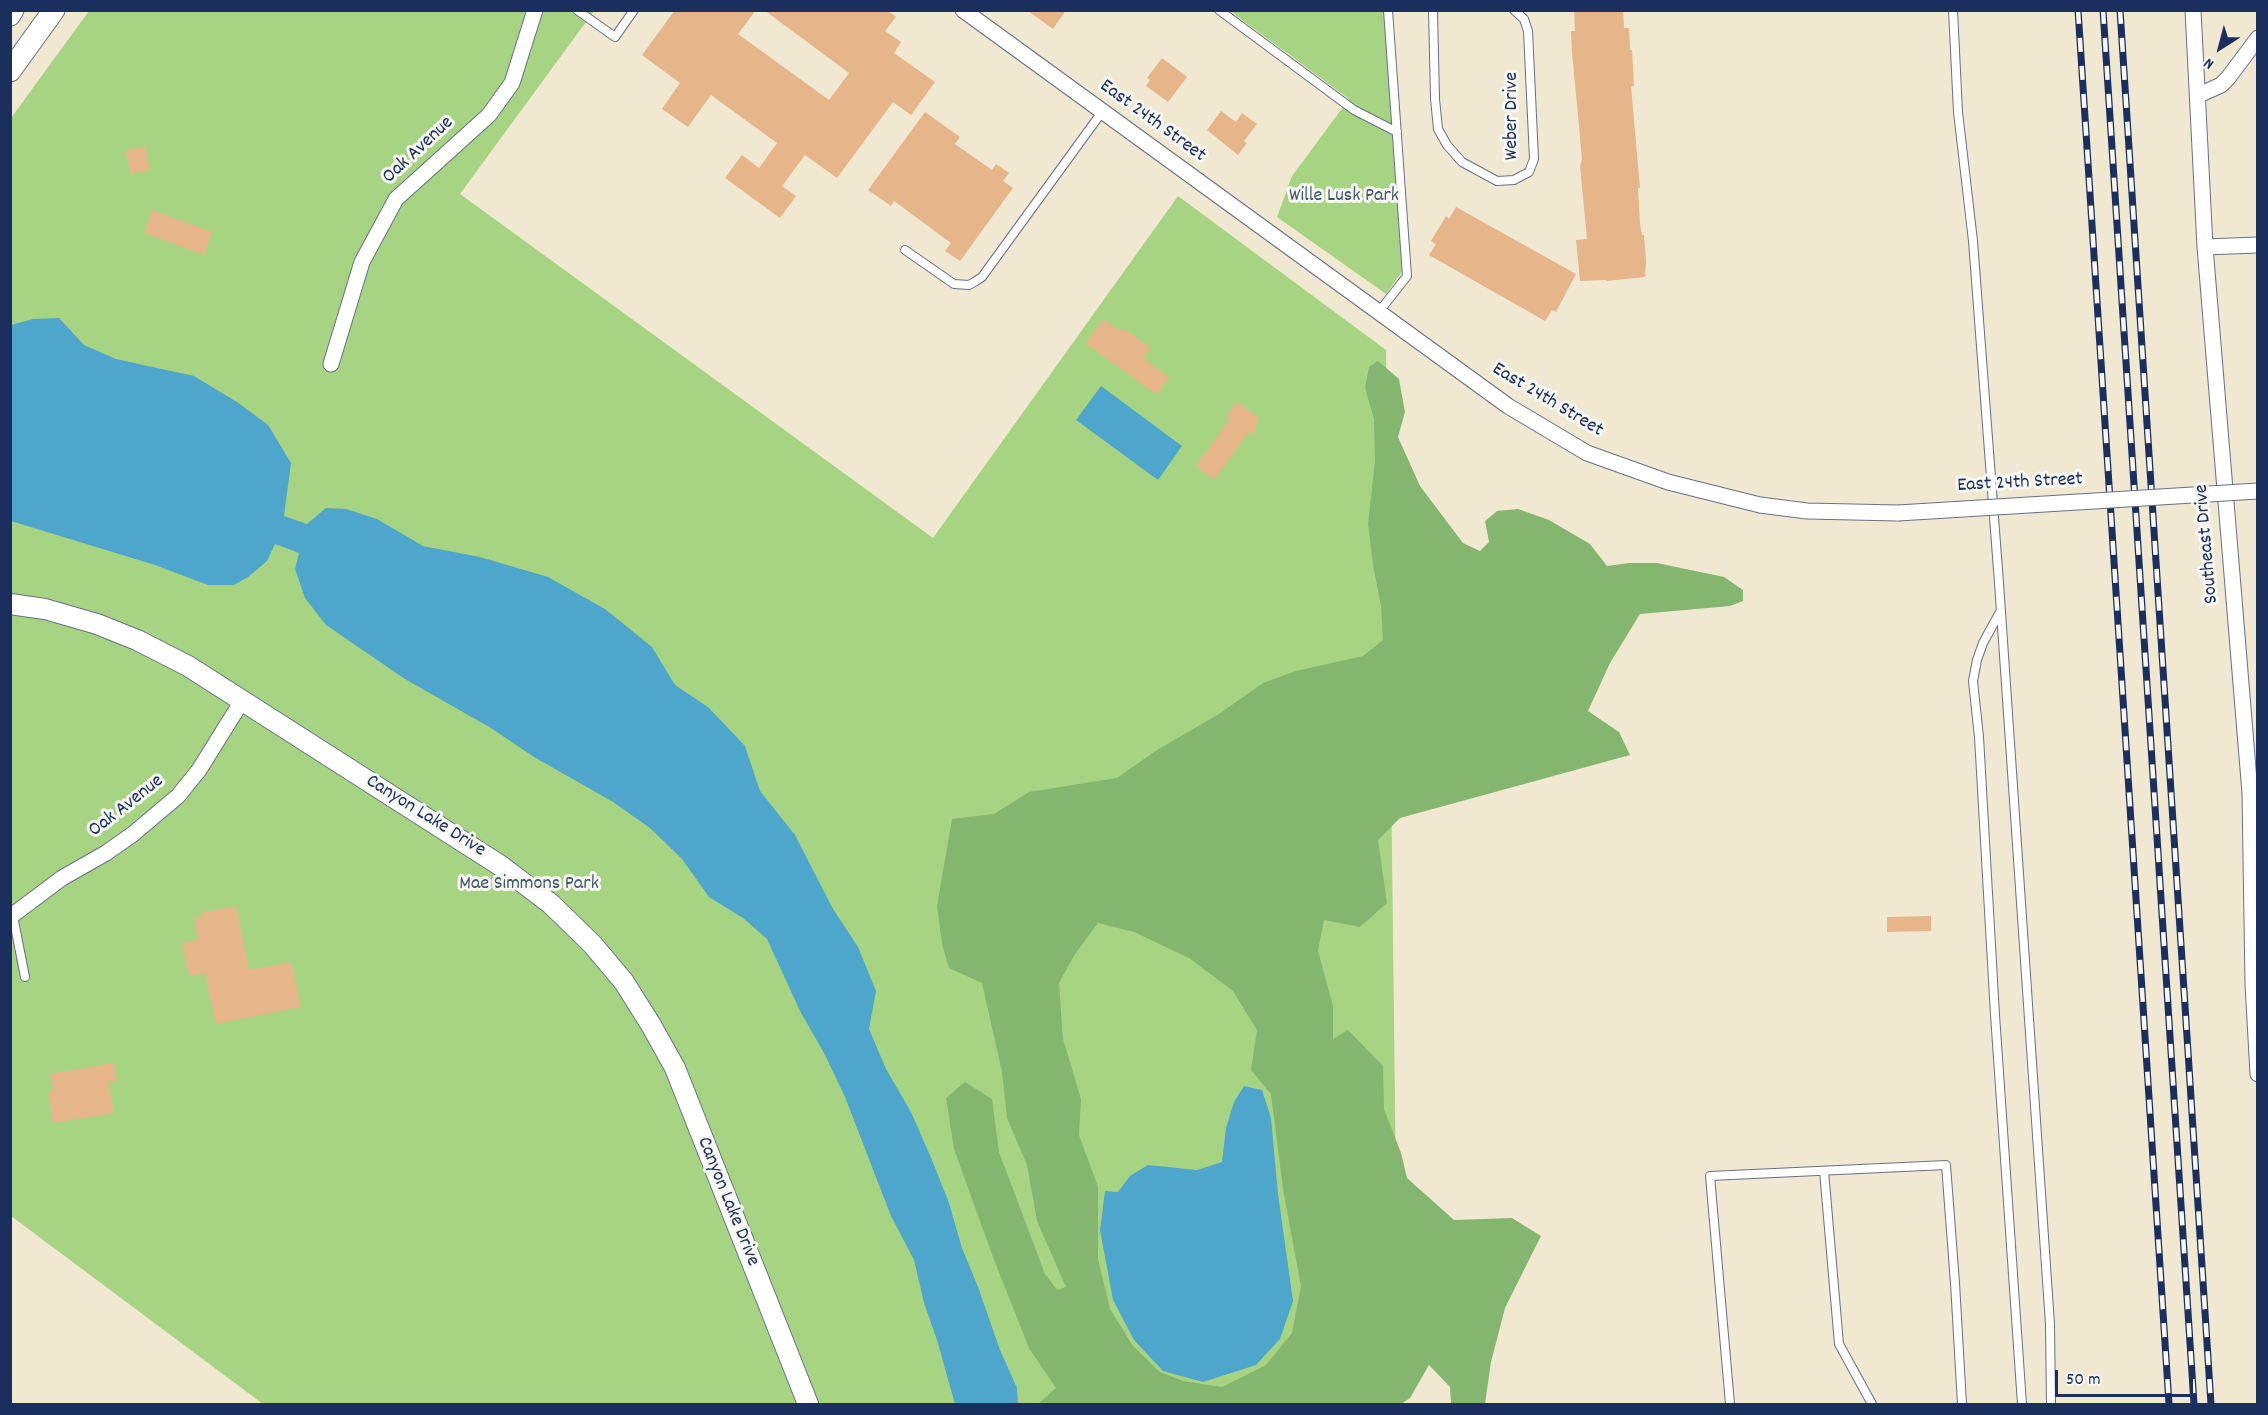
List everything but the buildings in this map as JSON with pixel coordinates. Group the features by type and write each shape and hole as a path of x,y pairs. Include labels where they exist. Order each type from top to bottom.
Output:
{"main road":[{"path":"10,15 13,10"},
{"path":"10,71 54,10"}],"street":[{"name":"Oak Avenue","path":"331,364 362,262 396,199 489,115 512,83 535,10"},
{"name":"East 24th Street","path":"963,10 1508,406 1587,453 1668,482 1760,505 1807,512 1898,513 2258,491"},
{"name":"Southeast Drive","path":"2193,10 2205,247 2254,788 2258,1074"},
{"path":"2199,95 2221,85 2258,38"},
{"path":"2205,247 2258,245"},
{"name":"Canyon Lake Drive","path":"10,604 45,609 98,624 188,666 501,866 551,904 593,945 624,982 675,1068 808,1404"},
{"name":"Oak Avenue","path":"12,916 62,878 133,834 178,796 199,770 242,701"}],"lane":[{"path":"577,10 615,37 634,10"},
{"path":"1218,10 1354,110 1397,132"},
{"path":"1378,313 1407,276 1388,10"},
{"name":"Weber Drive","path":"1433,10 1438,129 1447,145 1462,162 1497,181 1514,180 1529,172 1534,159 1528,31 1524,19 1514,10"},
{"path":"1953,10 1959,112 1973,241 2001,610 2048,1301 2051,1404"},
{"path":"905,250 954,284 969,285 982,277 1102,112"},
{"path":"2001,610 1983,643 1973,681 1979,737 2022,1404"},
{"path":"12,916 25,977"},
{"path":"1730,1404 1710,1176 1946,1165 1962,1404"},
{"path":"1824,1171 1839,1344 1872,1404"}],"green space":[{"name":"Mae Simmons Park","path":"89,11 594,11 460,194 933,538 1178,196 1386,350 1398,1356 1403,1404 263,1404 11,1216 11,118"},
{"name":"Wille Lusk Park","path":"1230,11 1385,11 1403,270 1386,294 1277,217 1292,176 1349,99"},
{"path":"1378,361 1399,379 1405,412 1398,437 1420,486 1463,543 1480,551 1489,542 1485,521 1497,511 1518,509 1549,520 1590,544 1607,566 1657,563 1724,577 1743,590 1743,601 1730,606 1640,614 1610,663 1588,711 1619,732 1630,755 1400,818 1378,840 1387,903 1360,927 1324,920 1318,951 1333,1006 1333,1039 1348,1030 1383,1066 1384,1109 1401,1153 1407,1178 1454,1220 1512,1218 1541,1236 1505,1308 1491,1362 1485,1404 1451,1404 1450,1387 1429,1365 1410,1398 1401,1404 1038,1404 1056,1388 1029,1348 993,1257 954,1149 946,1098 965,1082 992,1099 999,1152 1045,1274 1057,1290 1066,1287 1037,1221 1027,1165 1007,1118 1002,1072 982,983 949,968 942,944 937,906 952,819 994,814 1029,792 1117,778 1157,750 1219,714 1263,683 1296,671 1363,656 1383,640 1381,606 1368,524 1375,461 1374,419 1365,388 1369,367","holes":["1098,923 1134,932 1189,958 1233,991 1257,1030 1251,1070 1271,1094 1283,1189 1301,1286 1292,1333 1266,1365 1222,1387 1183,1381 1160,1372 1133,1346 1110,1309 1098,1259 1098,1187 1079,1135 1081,1099 1063,1039 1059,983 1075,954"]}],"water":[{"path":"59,318 84,345 116,359 194,376 237,402 268,425 291,463 284,516 307,524 326,508 346,509 377,519 423,546 480,557 548,577 605,609 652,647 675,685 708,707 745,746 760,791 795,835 833,909 858,947 876,991 869,1029 886,1069 911,1112 932,1160 1000,1350 1017,1388 1018,1404 955,1404 924,1303 914,1260 891,1216 845,1097 800,1011 767,939 743,918 709,897 682,859 650,828 613,802 405,679 326,625 305,598 295,569 299,553 275,544 267,561 248,577 234,585 208,585 155,565 11,521 11,325 33,319"},
{"path":"1101,386 1182,446 1158,480 1076,420"},
{"path":"1244,1086 1262,1090 1271,1118 1278,1194 1293,1301 1280,1339 1256,1365 1203,1382 1163,1371 1134,1340 1113,1300 1100,1230 1105,1191 1118,1192 1130,1176 1148,1165 1197,1170 1222,1162 1226,1128 1234,1102"}],"railway":[{"path":"2078,10 2169,1404"},
{"path":"2103,10 2194,1404"},
{"path":"2120,10 2211,1404"}]}
